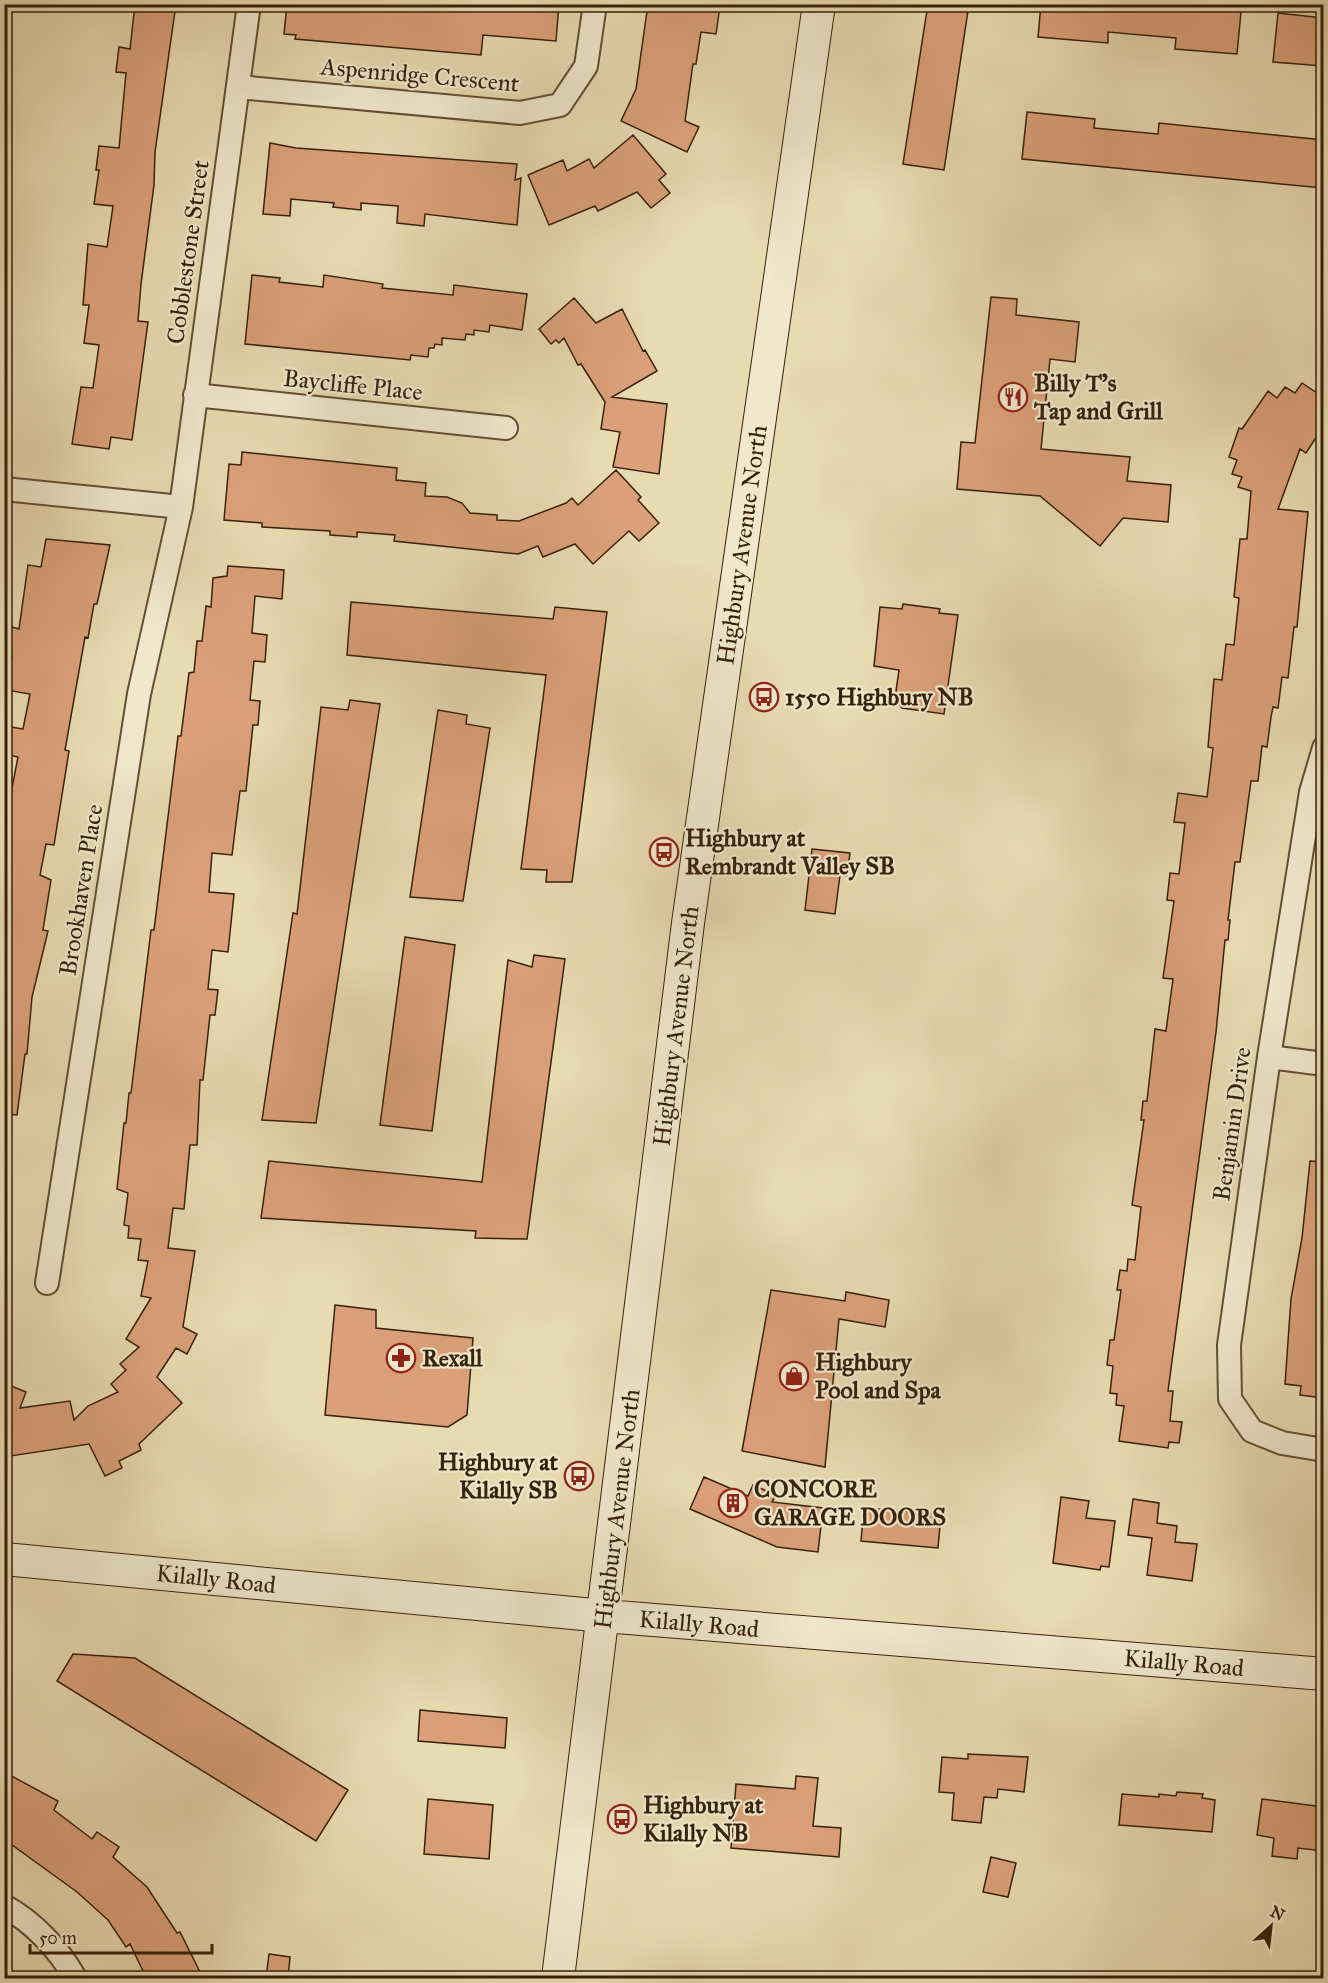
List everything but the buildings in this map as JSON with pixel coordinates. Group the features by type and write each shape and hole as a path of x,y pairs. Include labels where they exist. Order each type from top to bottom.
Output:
{"main road":[{"name":"Highbury Avenue North","path":"558,1978 688,923 819,4"},
{"name":"Kilally Road","path":"4,1559 604,1616 1323,1674"}],"street":[{"name":"Cobblestone Street","path":"181,507 249,4"},
{"name":"Aspenridge Crescent","path":"238,87 520,113 560,105 586,66 595,4"},
{"name":"Baycliffe Place","path":"195,395 506,428"},
{"path":"4,489 181,507"},
{"name":"Brookhaven Place","path":"47,1283 139,694 181,507"},
{"name":"Benjamin Drive","path":"1323,748 1311,792 1269,1057 1228,1345 1230,1399 1252,1431 1282,1443 1323,1449"},
{"path":"1269,1057 1323,1064"},
{"path":"4,1906 26,1918 68,1964 75,1978"}],"place":[{"name":"Billy T's Tap and Grill","path":"1013,397"},
{"name":"1550 Highbury NB","path":"764,697"},
{"name":"Highbury at Rembrandt Valley SB","path":"664,852"},
{"name":"Rexall","path":"401,1358"},
{"name":"Highbury Pool and Spa","path":"794,1376"},
{"name":"Highbury at Kilally SB","path":"579,1476"},
{"name":"CONCORE GARAGE DOORS","path":"733,1503"},
{"name":"Highbury at Kilally NB","path":"622,1819"}]}
